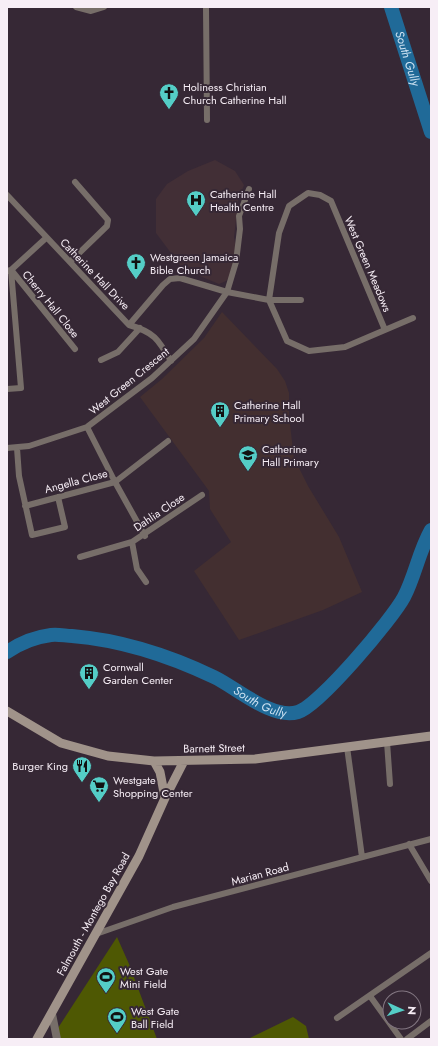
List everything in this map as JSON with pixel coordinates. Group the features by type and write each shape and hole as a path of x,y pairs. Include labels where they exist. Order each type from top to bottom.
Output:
{"main road":[{"name":"Barnett Street","path":"7,711 61,743 108,756 154,761 256,759 431,736"},
{"path":"154,761 160,772 165,798"},
{"name":"Falmouth - Montego Bay Road","path":"37,1039 139,856 165,798 184,761"}],"street":[{"path":"76,7 91,10 104,7"},
{"path":"206,7 207,120"},
{"path":"70,262 109,223 75,182"},
{"name":"West Green Crescent","path":"7,448 29,446 87,427 152,378 194,339 227,292 236,262 240,229 239,216 249,189"},
{"name":"West Green Meadows","path":"269,300 279,233 289,206 308,193 320,195 331,201 384,330"},
{"name":"Catherine Hall Drive","path":"7,195 129,325 148,331 160,341 171,361"},
{"path":"7,389 21,388 9,270 46,238"},
{"name":"Cherry Hall Close","path":"9,270 75,349"},
{"path":"129,325 163,285 170,279 180,278 227,292 269,300 301,300"},
{"path":"269,300 287,341 309,351 345,347 413,318"},
{"path":"101,360 118,352 140,328"},
{"path":"87,427 144,536"},
{"name":"Angella Close","path":"25,506 115,482 168,441"},
{"path":"17,448 19,476 32,535 64,528 65,526 58,497"},
{"name":"Dahlia Close","path":"80,557 132,542 144,536 202,495"},
{"path":"132,542 137,569 146,582"},
{"path":"387,742 390,784"},
{"path":"347,747 362,857"},
{"name":"Marian Road","path":"96,934 173,908 431,839"},
{"path":"409,844 431,881"},
{"path":"337,1018 431,953"},
{"path":"370,996 401,1039"},
{"path":"52,1014 57,1039"},
{"path":"407,1039 431,1020"}],"shaded area":[{"name":"Catherine Hall Health Centre","path":"215,160 235,171 244,185 238,201 234,237 237,253 232,274 226,281 219,284 183,269 156,233 156,199 167,184 188,171"},
{"name":"Catherine Hall Primary","path":"222,312 277,369 285,381 289,393 289,416 294,458 308,486 339,537 362,592 323,610 239,640 194,571 231,542 210,509 209,491 140,397 162,379 204,338"}],"green space":[{"path":"117,937 129,964 157,1039 60,1039 58,1028"},
{"path":"293,1017 306,1026 309,1039 248,1039"}],"waterway":[{"name":"South Gully","path":"391,7 431,132"},
{"name":"South Gully","path":"7,652 28,641 51,635 109,641 145,650 197,669 266,707 288,713 298,712 308,706 338,679 397,608 408,589 423,546 431,530"}],"place":[{"name":"Holiness Christian Church Catherine Hall","path":"169,110"},
{"name":"Catherine Hall Health Centre","path":"196,217"},
{"name":"Westgreen Jamaica Bible Church","path":"136,280"},
{"name":"Catherine Hall Primary School","path":"220,428"},
{"name":"Catherine Hall Primary","path":"248,472"},
{"name":"Cornwall Garden Center","path":"89,690"},
{"name":"Burger King","path":"82,783"},
{"name":"Westgate Shopping Center","path":"99,803"},
{"name":"West Gate Mini Field","path":"106,994"},
{"name":"West Gate Ball Field","path":"117,1034"}]}
